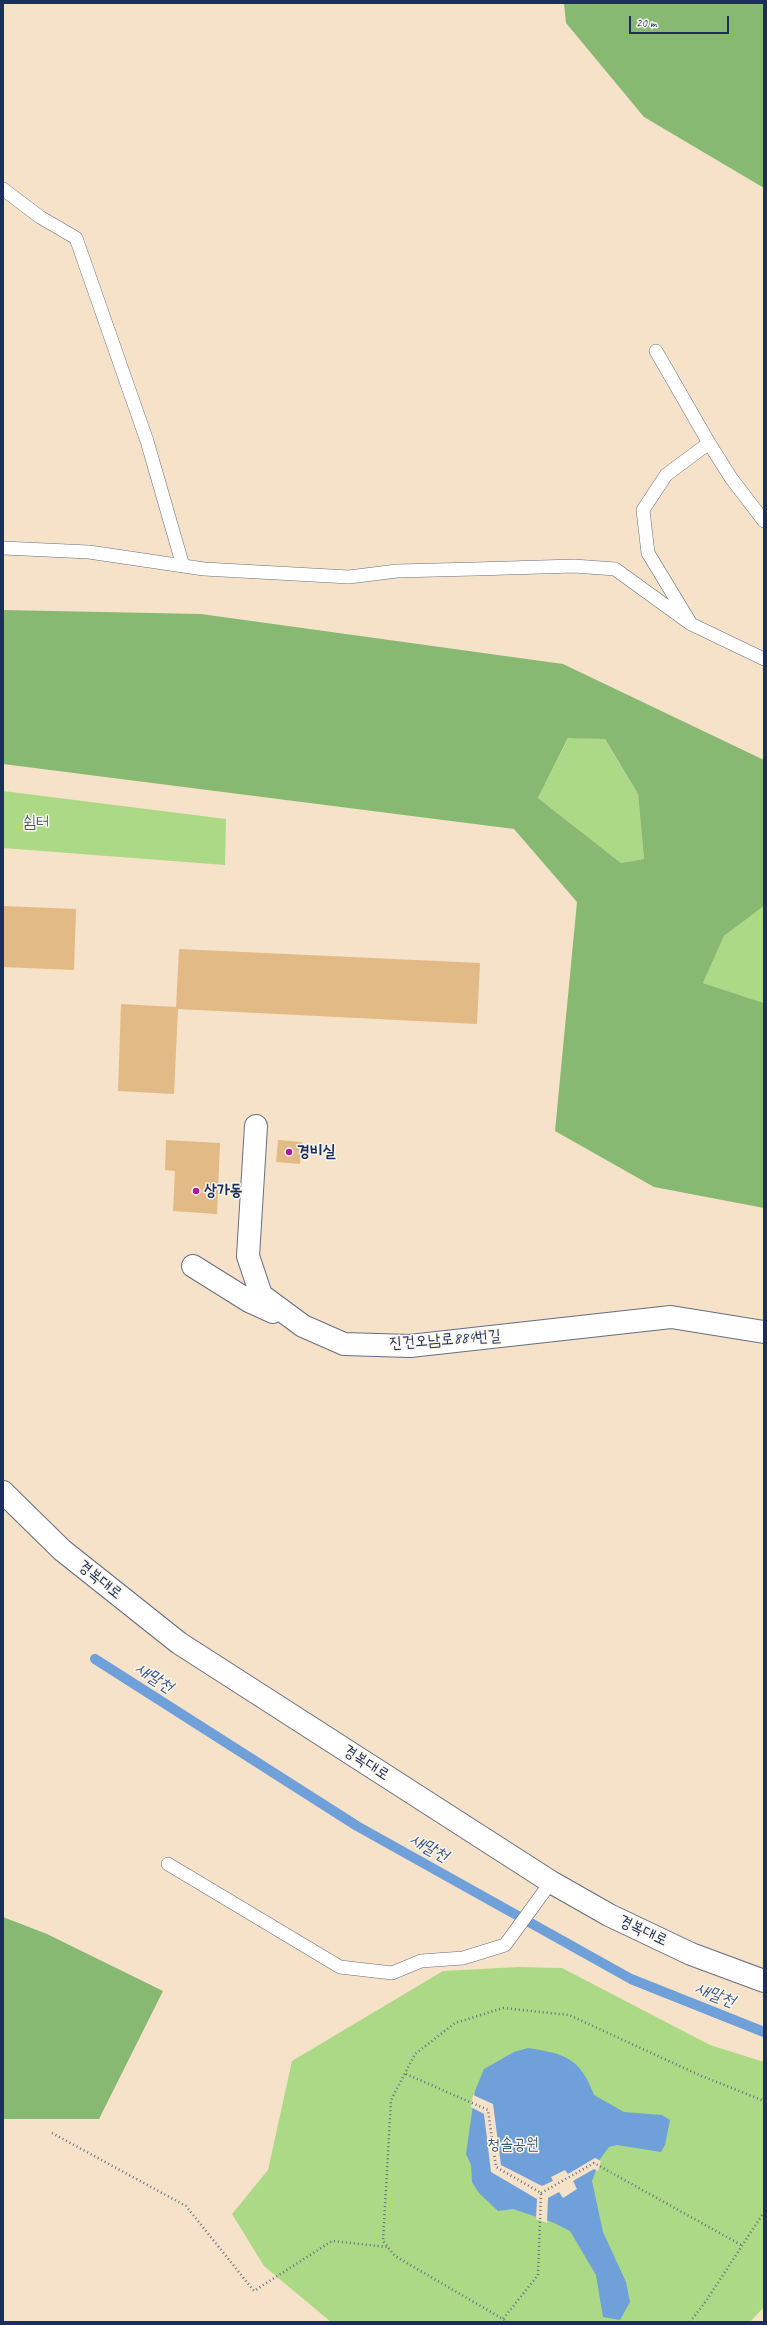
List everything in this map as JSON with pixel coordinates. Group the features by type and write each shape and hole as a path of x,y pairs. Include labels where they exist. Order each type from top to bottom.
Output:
{"street":[{"name":"진건오남로884번길","path":"256,1126 248,1256 261,1295 302,1326 344,1344 410,1346 671,1317 764,1332"},
{"path":"193,1266 249,1301 302,1326"},
{"name":"경복대로","path":"3,1492 62,1550 179,1643 551,1882 609,1915 691,1954 764,1981"}],"lane":[{"path":"3,189 40,217 76,238 147,441 183,566"},
{"path":"656,352 731,478 764,521"},
{"path":"691,624 648,553 643,510 666,475 709,443"},
{"path":"3,548 89,552 183,566 349,577 398,571 475,568 574,566 615,569 691,624 764,659"},
{"path":"168,1864 340,1967 392,1973 421,1962 464,1958 505,1945 533,1909 551,1882"}],"path":[{"path":"508,2322 402,2260 383,2241 391,2100 406,2074 415,2054 456,2023 503,2008 569,2015 697,2074 764,2101"},
{"path":"406,2074 488,2110 496,2168 541,2193"},
{"path":"52,2133 186,2206 254,2291 332,2241 388,2247"},
{"path":"541,2193 594,2163 743,2246"},
{"path":"503,2319 538,2275 541,2193"},
{"path":"690,2322 743,2246 764,2212"}],"green space":[{"path":"564,3 764,3 764,188 644,117 566,23"},
{"path":"3,610 201,614 563,664 764,760 764,906 724,936 703,983 764,1003 764,1208 654,1187 555,1131 577,902 514,829 3,764","holes":["568,738 605,739 638,794 644,859 621,863 538,798"]},
{"path":"569,737 604,738 638,794 644,859 621,863 538,798"},
{"name":"쉼터","path":"3,791 226,819 225,865 3,848"},
{"path":"764,906 764,1003 703,983 724,936"},
{"path":"3,1917 47,1934 163,1991 99,2119 3,2119"},
{"name":"청솔공원","path":"518,1967 562,1968 710,2045 764,2062 764,2307 750,2322 331,2322 264,2266 232,2214 268,2170 292,2061 443,1971"}],"water":[{"path":"528,2048 552,2053 570,2060 577,2065 583,2073 594,2095 624,2112 662,2115 670,2120 665,2145 661,2152 617,2145 609,2147 600,2159 592,2181 603,2232 626,2282 630,2302 620,2320 603,2317 596,2275 570,2231 552,2222 513,2209 498,2211 479,2193 472,2182 471,2165 466,2154 475,2091 484,2069 514,2052"}],"pier":[{"path":"473,2095 493,2104 501,2165 542,2186 553,2181 551,2177 565,2170 568,2174 595,2158 601,2161 598,2171 594,2169 573,2181 577,2189 563,2198 559,2192 548,2198 547,2223 536,2219 537,2199 491,2172 484,2114 471,2107"}],"building":[{"path":"3,906 76,909 74,970 3,967"},
{"path":"179,949 480,963 477,1024 178,1009 174,1094 118,1091 121,1004 176,1007"},
{"name":"상가동","path":"166,1140 220,1143 217,1214 173,1211 175,1171 165,1170"},
{"name":"경비실","path":"278,1140 302,1142 300,1164 276,1162"}],"waterway":[{"name":"새말천","path":"95,1659 357,1826 631,1979 764,2032"}],"place":[{"name":"경비실","path":"289,1152"},
{"name":"상가동","path":"196,1191"}]}
